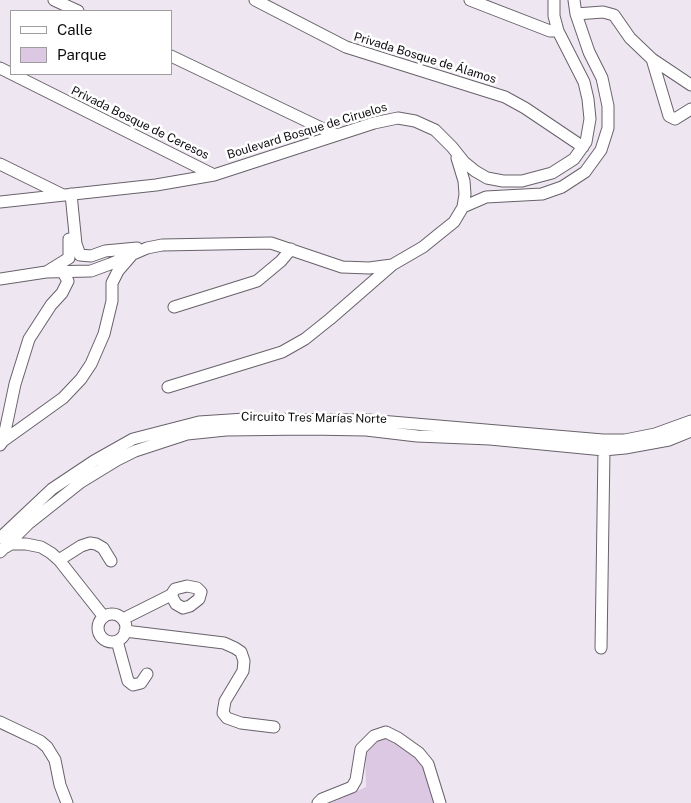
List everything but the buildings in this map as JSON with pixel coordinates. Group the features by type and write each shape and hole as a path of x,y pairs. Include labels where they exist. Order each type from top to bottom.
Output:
{"street":[{"path":"54,0 76,10"},
{"name":"Privada Bosque de Álamos","path":"255,0 346,47 505,97 525,108 583,148"},
{"path":"470,0 550,31 558,31"},
{"path":"554,0 554,16 558,31 584,82 588,99 590,119 586,142 583,148"},
{"path":"463,207 486,197 542,194 562,187 585,172 602,150 608,128 608,106 602,78 576,14 574,0"},
{"path":"576,14 603,12 614,15 630,38 652,59 691,86"},
{"path":"572,59 583,59 590,52"},
{"path":"172,56 336,135"},
{"path":"652,59 668,116 675,119 691,109"},
{"name":"Privada Bosque de Ceresos","path":"14,75 214,175"},
{"path":"584,82 593,75 599,75 602,78"},
{"name":"Boulevard Bosque de Ciruelos","path":"0,202 156,185 214,175 374,123 398,118 415,121 435,130 464,162 475,171 487,178 503,181 522,181 552,174 574,159 583,148"},
{"path":"168,388 282,352 305,339 392,265 423,247 454,222 463,207 465,194 462,169 452,147"},
{"path":"0,164 67,195"},
{"path":"67,195 76,244 80,255 85,257 120,249 142,250"},
{"path":"46,272 69,258 67,195"},
{"path":"0,279 46,272 91,271 142,250 162,246 271,242 342,267 369,268 392,265"},
{"path":"174,306 257,280 281,261 291,249"},
{"path":"2,443 63,398 81,379 104,334 112,301 112,283 125,262 142,250"},
{"path":"2,443 15,384 29,339 50,305 62,293 68,281 62,271"},
{"name":"Circuito Tres Marías Norte","path":"367,425 417,436 490,439 604,450 625,448 669,435 691,421"},
{"name":"Circuito Tres Marías Norte","path":"2,546 81,482 117,460 166,440 187,434 226,430 308,429 367,425 625,440 691,431"},
{"path":"601,648 604,450"},
{"path":"60,560 81,546 90,543 102,548 111,561"},
{"path":"2,546 26,544 41,547 51,552 60,560 104,617"},
{"path":"123,619 171,594"},
{"path":"111,614 118,615 123,619 126,627 125,631 117,641 106,640 101,635 99,626 104,617 111,614"},
{"path":"125,631 224,643 235,648 241,652 244,661 243,671 224,701 223,713 227,718 241,723 274,726"},
{"path":"117,641 128,681 133,685 141,683 147,674"},
{"path":"0,722 40,741 47,747 55,760 60,785 67,803"},
{"path":"318,803 322,799 352,787 356,780 361,749 374,736 386,732 398,738 418,753 428,764 440,803"}],"green space":[{"path":"390,731 432,762 441,803 331,803 366,787 365,749"}]}
